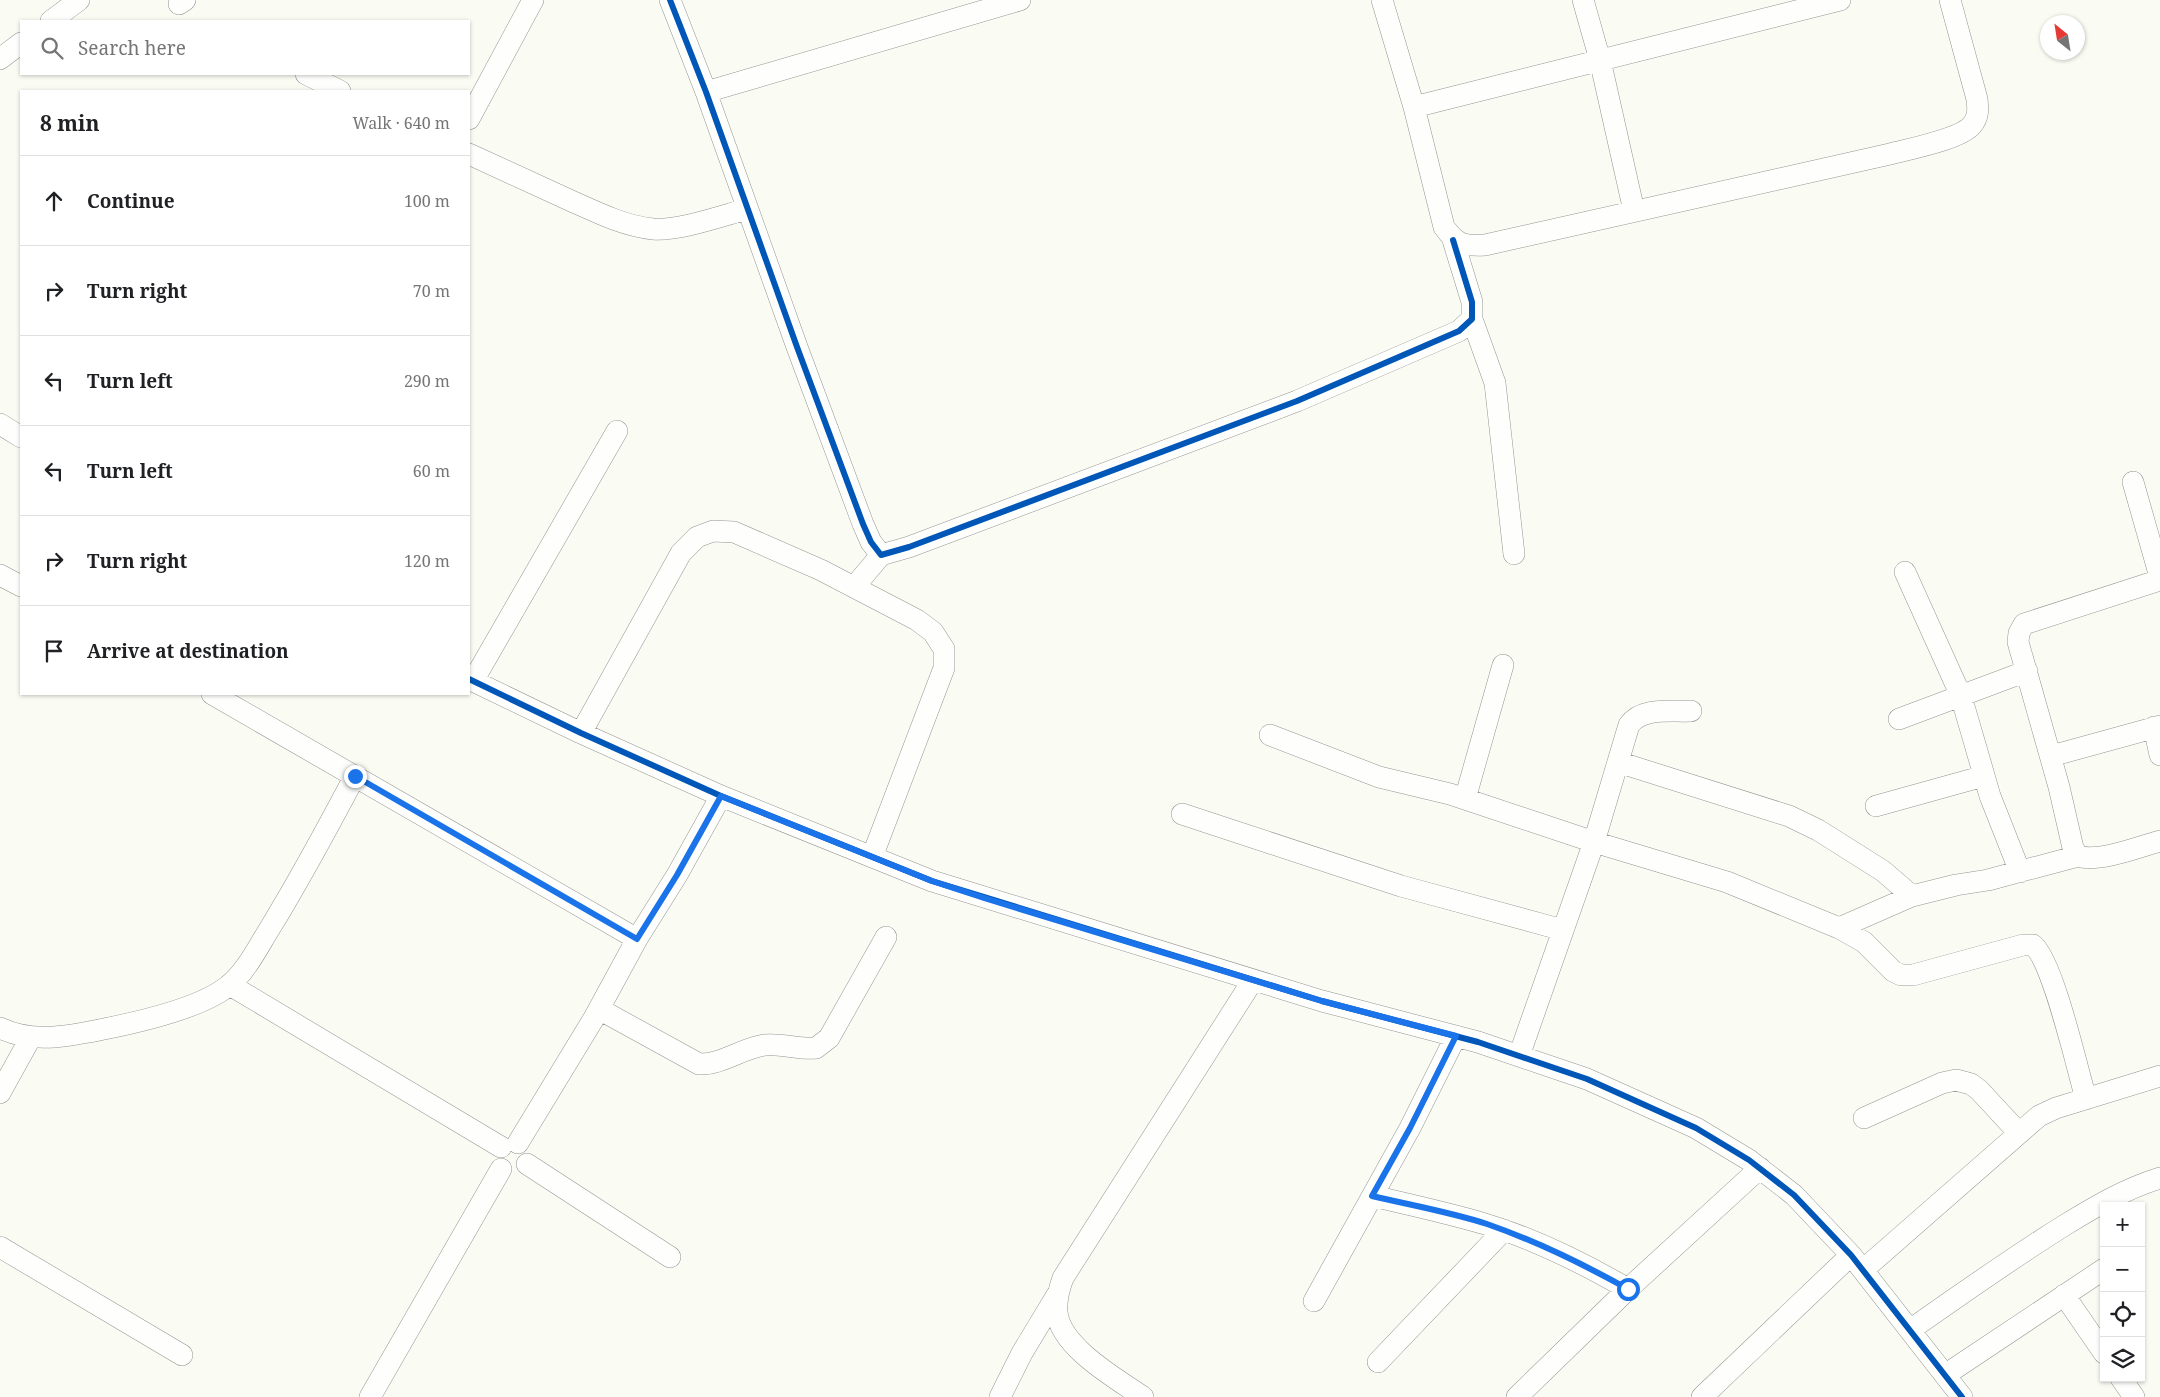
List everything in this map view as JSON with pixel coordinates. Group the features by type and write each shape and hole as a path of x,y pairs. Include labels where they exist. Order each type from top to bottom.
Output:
{"street":[{"path":"52,20 78,0"},
{"path":"470,117 533,0"},
{"path":"670,0 706,92 863,524 871,542 881,555"},
{"path":"706,92 1020,0"},
{"path":"1382,0 1414,107 1444,227 1453,240 1472,302 1472,319 1495,383 1514,554"},
{"path":"1583,0 1600,60 1634,211"},
{"path":"1414,107 1839,0"},
{"path":"1453,240 1469,246 1485,245 1890,154 1951,137 1972,126 1978,114 1977,99 1950,0"},
{"path":"0,59 20,44"},
{"path":"308,75 338,90"},
{"path":"470,154 604,215 629,224 654,229 671,228 747,209"},
{"path":"854,587 881,555 910,547 1297,401 1459,331 1472,319"},
{"path":"0,424 20,436"},
{"path":"617,431 471,680 581,733 721,796 932,881 1322,1001 1456,1036 1519,1056 1587,1079 1696,1128 1750,1160 1794,1195 1857,1263 1962,1397"},
{"path":"2078,856 2073,848 2051,756 2018,642 2019,633 2024,624 2160,579 2132,482"},
{"path":"581,733 681,553 697,537 713,531 734,532 821,570 917,620 933,632 944,649 944,668 872,857"},
{"path":"1905,572 1961,696 1990,796 2020,872"},
{"path":"0,574 20,585"},
{"path":"1466,799 1503,665"},
{"path":"1899,720 2027,671"},
{"path":"214,695 637,939"},
{"path":"1519,1056 1594,842 1629,725 1638,715 1692,711"},
{"path":"2051,756 2157,726 2160,755"},
{"path":"1270,735 1379,777 1466,799 1594,842 1727,882 1839,928 1864,942 1893,971 1901,975 1913,975 2023,945 2033,945 2040,950 2052,978 2086,1099"},
{"path":"1618,762 1789,816 1818,830 1883,872 1912,896"},
{"path":"0,1028 31,1037 54,1038 82,1034 176,1011 202,1002 230,985 256,951 282,908 355,776"},
{"path":"1876,806 1984,776"},
{"path":"527,1164 518,1172 513,1173 502,1169 497,1158 510,1145 599,1009 637,939 677,875 721,796"},
{"path":"1182,814 1401,886 1563,930"},
{"path":"1839,928 1912,896 2020,872 2078,856 2084,858 2100,857 2160,841"},
{"path":"599,1009 699,1064 717,1062 741,1051 768,1045 816,1048 829,1038 886,936"},
{"path":"1000,1397 1022,1353 1058,1294 1063,1278 1253,980"},
{"path":"230,985 510,1145 526,1152 527,1164"},
{"path":"1314,1300 1410,1128 1456,1036"},
{"path":"0,1093 31,1037"},
{"path":"1702,1397 1857,1263 2039,1116 2086,1099 2160,1077"},
{"path":"1864,1118 1942,1083 1956,1080 1971,1084 1979,1090 2018,1132"},
{"path":"527,1164 670,1257"},
{"path":"1517,1397 1628,1289 1760,1168"},
{"path":"370,1397 502,1169"},
{"path":"1910,1330 2050,1234 2134,1186 2160,1178"},
{"path":"1372,1196 1504,1230 1526,1238 1590,1268 1628,1289"},
{"path":"1378,1362 1504,1230"},
{"path":"0,1247 182,1355"},
{"path":"1944,1374 2100,1271"},
{"path":"1058,1294 1057,1313 1063,1331 1076,1346 1108,1373 1144,1397"},
{"path":"2064,1295 2100,1347"},
{"path":"2124,1382 2134,1397"}],"cycle path":[{"path":"670,0 706,92 797,347 863,524 871,542 881,555 909,547 1297,401 1459,331 1472,319 1472,302 1453,240"},
{"path":"470,679 581,733 721,796 932,881 1322,1001 1478,1042 1587,1079 1696,1128 1749,1160 1794,1195 1851,1255 1962,1397"}],"route":[{"path":"355,776 637,939 677,875 721,796 932,881 984,898 1322,1001 1456,1036 1410,1128 1372,1196 1485,1224 1526,1238 1590,1268 1628,1289"}]}
